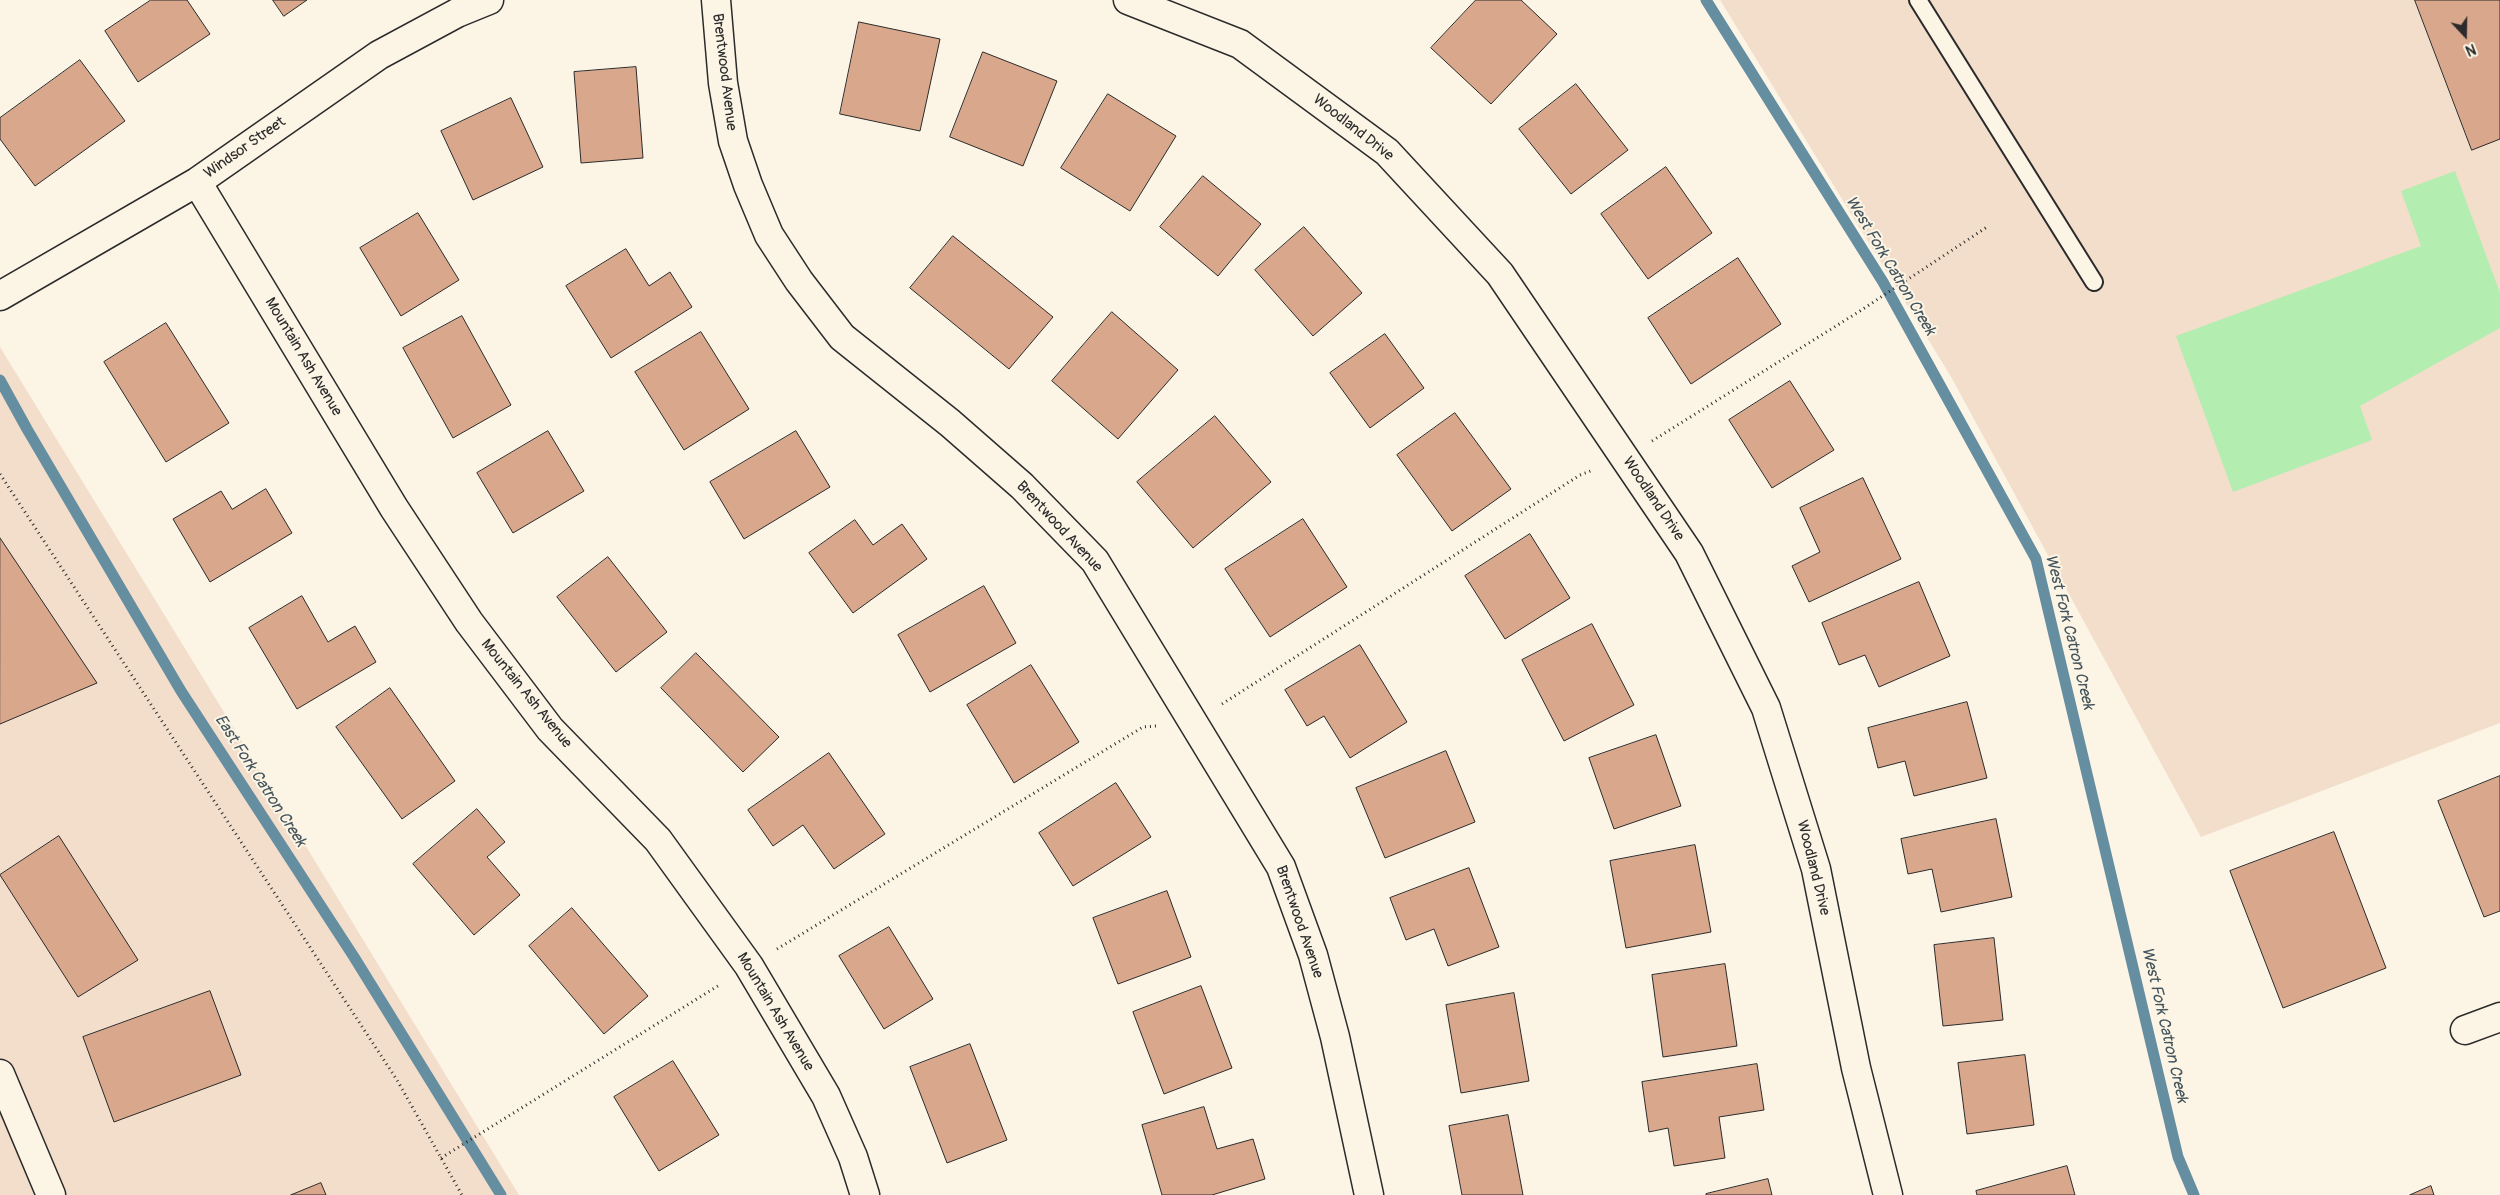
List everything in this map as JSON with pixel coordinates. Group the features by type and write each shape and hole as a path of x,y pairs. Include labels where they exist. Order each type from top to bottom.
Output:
{"street":[{"name":"Windsor Street","path":"0,296 197,182 379,55 457,13 489,0"},
{"name":"Brentwood Avenue","path":"716,0 723,83 733,141 748,185 769,234 799,281 842,337 950,423 1022,486 1095,561 1281,868 1313,955 1332,1028 1369,1195"},
{"name":"Woodland Drive","path":"1128,0 1240,44 1387,152 1500,274 1689,553 1766,708 1816,869 1856,1068 1888,1195"},
{"name":"Mountain Ash Avenue","path":"197,182 394,508 468,622 550,729 658,840 749,966 826,1096 853,1157 865,1195"},
{"path":"2465,1030 2500,1017"},
{"path":"0,1074 51,1195"}],"lane":[{"path":"1918,0 2094,282"}],"path":[{"path":"1860,311 1987,227"},
{"path":"0,474 397,1080 462,1195"},
{"path":"441,1158 477,1137"}],"shaded area":[{"path":"1720,0 2500,0 2500,723 2201,837 1950,375"},
{"path":"0,347 227,717 519,1195 0,1195"}],"green space":[{"path":"2455,171 2500,293 2500,328 2360,406 2372,440 2233,492 2176,336 2421,246 2401,191"}],"building":[{"path":"151,0 187,0 210,34 138,82 105,31"},
{"path":"273,0 307,0 284,16"},
{"path":"1476,0 1521,0 1557,34 1491,104 1431,48"},
{"path":"2415,0 2500,0 2500,139 2472,150"},
{"path":"859,22 940,39 920,131 840,114"},
{"path":"983,52 1057,81 1023,166 950,137"},
{"path":"80,60 125,121 35,186 0,139 0,118"},
{"path":"636,67 643,158 581,163 574,72"},
{"path":"1576,84 1628,150 1571,194 1519,129"},
{"path":"1108,94 1176,136 1130,211 1061,168"},
{"path":"511,98 543,167 473,200 441,131"},
{"path":"1666,167 1712,233 1648,279 1601,214"},
{"path":"1203,176 1261,224 1218,276 1160,227"},
{"path":"418,213 459,280 401,316 360,248"},
{"path":"1304,227 1362,293 1313,336 1255,270"},
{"path":"953,236 1053,317 1009,369 910,288"},
{"path":"626,249 649,286 670,272 692,307 611,358 566,286"},
{"path":"1738,258 1781,324 1691,384 1648,318"},
{"path":"1112,312 1178,370 1118,439 1052,381"},
{"path":"462,316 511,405 453,438 403,348"},
{"path":"166,323 229,423 166,462 104,362"},
{"path":"701,332 749,409 684,450 635,372"},
{"path":"1385,334 1424,388 1370,428 1330,373"},
{"path":"1790,381 1834,450 1772,488 1729,420"},
{"path":"1455,413 1511,489 1452,531 1397,455"},
{"path":"1215,416 1271,482 1193,548 1137,482"},
{"path":"548,431 584,491 513,533 477,473"},
{"path":"796,431 830,487 744,539 710,482"},
{"path":"1863,478 1901,559 1809,602 1792,566 1820,552 1800,508"},
{"path":"266,489 292,533 210,582 173,519 221,491 232,509"},
{"path":"1303,519 1347,587 1270,637 1225,569"},
{"path":"855,520 873,545 902,524 927,559 853,613 809,553"},
{"path":"1530,534 1570,598 1505,639 1465,576"},
{"path":"0,538 97,683 0,724"},
{"path":"608,557 667,632 616,672 557,597"},
{"path":"1919,582 1950,656 1879,687 1865,655 1839,665 1822,623"},
{"path":"984,586 1016,643 930,692 898,635"},
{"path":"302,596 328,642 355,626 376,662 297,709 249,628"},
{"path":"1592,624 1634,705 1564,741 1522,660"},
{"path":"1360,645 1407,722 1350,758 1324,716 1307,726 1285,690"},
{"path":"696,653 779,737 743,772 661,688"},
{"path":"1031,665 1079,742 1014,783 967,705"},
{"path":"390,688 455,781 402,819 336,727"},
{"path":"1967,702 1987,778 1914,796 1905,761 1878,768 1868,728"},
{"path":"1656,735 1681,806 1614,829 1589,758"},
{"path":"1446,751 1475,822 1385,858 1356,788"},
{"path":"829,753 885,834 834,869 803,825 773,846 748,810"},
{"path":"2500,776 2500,911 2484,917 2438,801"},
{"path":"1116,783 1151,837 1073,886 1039,833"},
{"path":"477,809 505,842 487,857 520,895 474,935 413,864"},
{"path":"1996,819 2012,897 1941,912 1932,869 1908,874 1901,839"},
{"path":"2334,832 2386,968 2283,1008 2230,871"},
{"path":"59,836 138,960 78,997 0,875"},
{"path":"1695,845 1711,932 1626,948 1610,861"},
{"path":"1469,868 1499,947 1448,966 1434,929 1406,940 1390,898"},
{"path":"1167,891 1191,957 1118,984 1093,918"},
{"path":"572,908 648,996 604,1034 529,946"},
{"path":"889,927 933,999 884,1029 839,956"},
{"path":"1994,938 2003,1020 1943,1026 1934,945"},
{"path":"1725,964 1737,1046 1663,1057 1652,975"},
{"path":"1201,986 1232,1068 1164,1094 1133,1012"},
{"path":"210,991 241,1075 114,1122 83,1037"},
{"path":"1514,993 1529,1081 1461,1093 1446,1005"},
{"path":"970,1044 1007,1140 947,1163 910,1067"},
{"path":"2025,1055 2034,1125 1967,1134 1958,1063"},
{"path":"673,1061 719,1135 659,1171 614,1097"},
{"path":"1757,1064 1764,1110 1719,1117 1725,1158 1674,1166 1668,1128 1649,1132 1642,1082"},
{"path":"1204,1107 1217,1149 1253,1139 1265,1179 1212,1195 1162,1195 1142,1125"},
{"path":"1508,1115 1523,1195 1462,1195 1449,1126"},
{"path":"2067,1166 2075,1195 1977,1195 1976,1191"},
{"path":"1768,1179 1772,1195 1706,1195 1706,1194"},
{"path":"321,1183 326,1195 291,1195"},
{"path":"2431,1186 2434,1195 2410,1195"}],"waterway":[{"name":"West Fork Catron Creek","path":"1706,0 1883,282 2036,559 2178,1157 2194,1195"},
{"name":"East Fork Catron Creek","path":"0,380 181,691 354,957 501,1195"}]}
